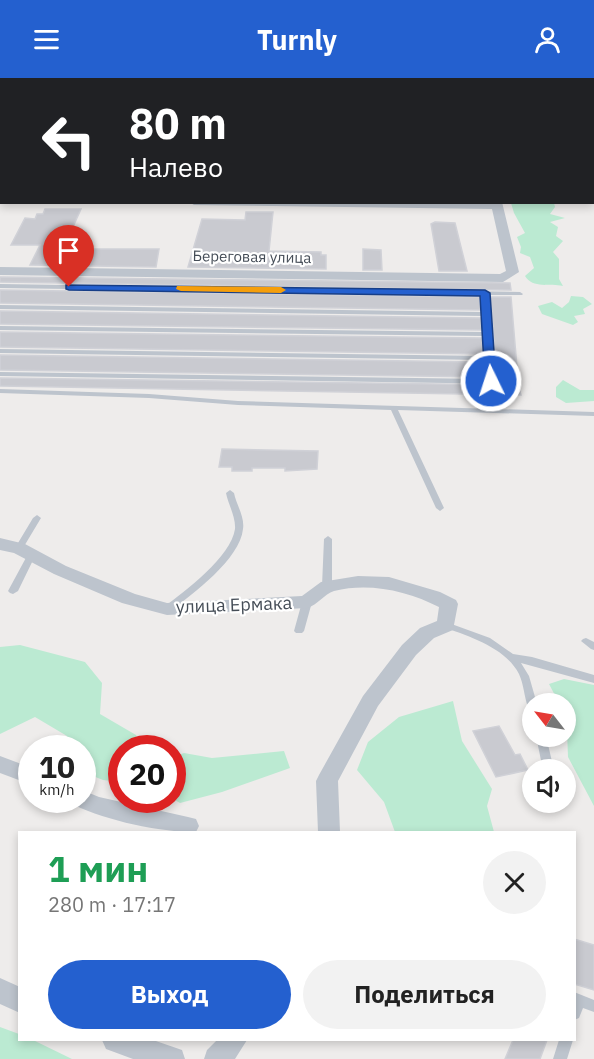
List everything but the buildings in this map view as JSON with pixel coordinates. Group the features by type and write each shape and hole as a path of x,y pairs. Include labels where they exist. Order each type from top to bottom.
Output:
{"street":[{"name":"Береговая улица","path":"0,271 503,278 513,272 496,204"},
{"name":"улица Ермака","path":"17,549 129,599 167,609 308,602 327,586"},
{"path":"327,586 358,582 389,583 433,596 449,604 446,625 427,633 409,650 370,701 327,781 329,831"},
{"path":"0,764 18,771"},
{"path":"96,805 188,826"},
{"path":"0,990 18,1000"},
{"path":"118,1041 172,1059"},
{"path":"216,1059 233,1041"}],"lane":[{"path":"0,286 520,294"},
{"path":"485,293 491,381"},
{"path":"0,307 486,314"},
{"path":"0,328 488,334"},
{"path":"0,351 489,358"},
{"path":"0,374 514,382"},
{"path":"0,391 149,396 238,403 594,414"},
{"path":"393,406 440,508"},
{"path":"167,609 199,585 234,542 239,528 230,493"},
{"path":"13,591 17,549 37,518"},
{"path":"327,586 328,539"},
{"path":"299,631 308,602"},
{"path":"446,625 478,636 499,647 521,669 529,693"},
{"path":"509,657 532,661 594,679"},
{"path":"577,999 594,1006"},
{"path":"560,1059 566,1041"}],"green space":[{"path":"511,204 554,204 555,207 550,214 565,218 550,222 558,227 556,236 563,241 553,252 559,259 559,279 563,286 532,283 525,276 534,268 530,257 520,253 521,247 517,237 525,233"},
{"path":"571,296 583,297 592,304 583,309 585,314 574,316 578,322 573,325 542,314 538,306 552,302 562,308 569,302"},
{"path":"563,380 580,390 594,390 594,401 566,403 556,397 556,387"},
{"path":"20,645 85,662 102,683 100,714 136,735 108,735 108,781 96,777 96,735 65,735 35,717 0,734 0,647"},
{"path":"564,679 594,685 594,806 576,772 576,759 568,757 568,747 576,747 576,693 554,693 549,684"},
{"path":"453,701 462,741 492,789 487,806 494,831 395,831 384,802 357,770 368,742 399,717"},
{"path":"284,751 290,768 222,792 186,801 186,753 212,758"},
{"path":"0,1027 18,1034 18,1041 35,1041 72,1059 0,1059"}],"slow traffic":[{"path":"181,289 281,290"}],"route":[{"path":"69,287 485,293 491,381"}]}
